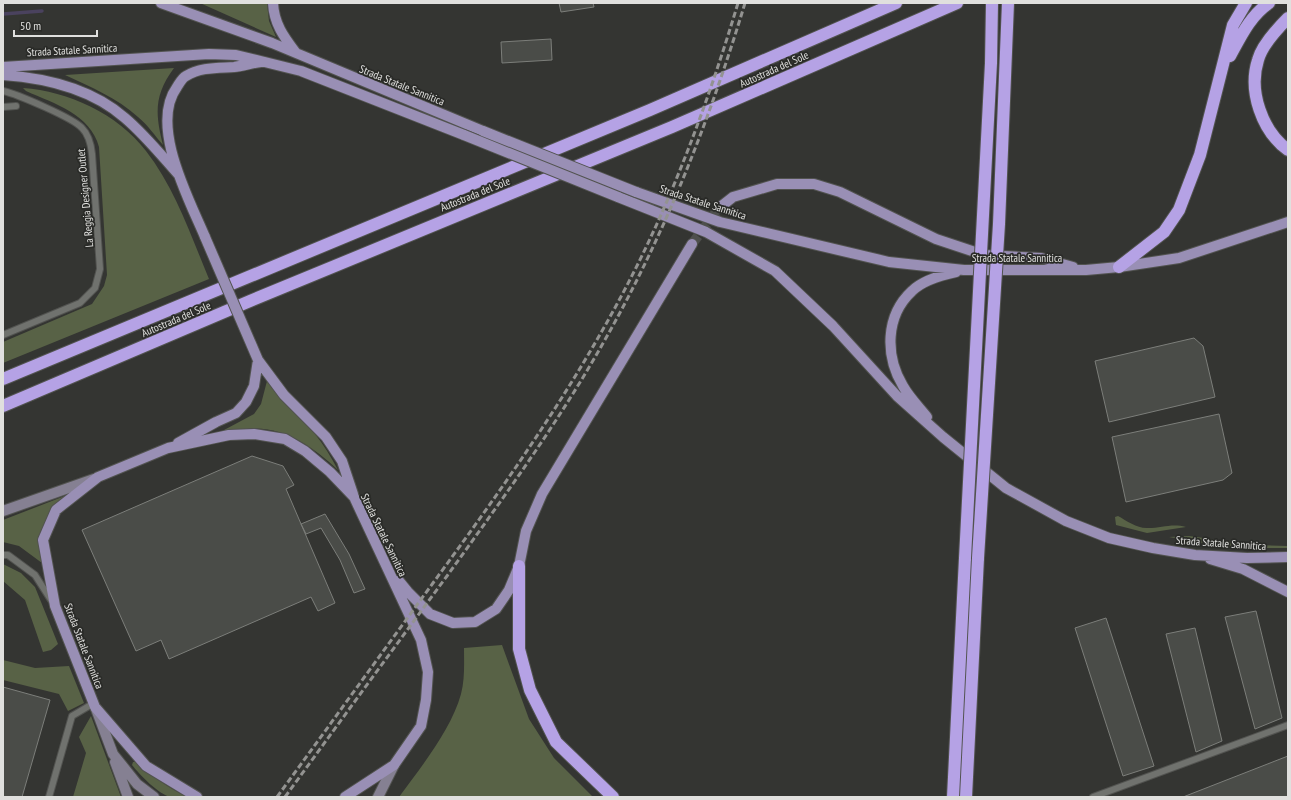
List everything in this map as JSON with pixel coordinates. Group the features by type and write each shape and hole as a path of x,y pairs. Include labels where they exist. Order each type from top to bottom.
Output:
{"highway":[{"name":"Autostrada del Sole","path":"3,379 650,110 896,3"},
{"name":"Autostrada del Sole","path":"3,406 250,301 672,127 956,3"},
{"path":"953,797 991,63 992,3"},
{"path":"966,797 978,558 999,224 1008,3"},
{"path":"1119,267 1164,232 1178,210 1200,155 1233,25 1246,3"},
{"path":"1222,72 1245,28 1261,8 1269,3"},
{"path":"1288,18 1258,59 1254,76 1260,112 1269,131 1288,150"},
{"path":"1274,36 1288,31"},
{"path":"519,566 519,649 530,690 556,742 613,797"}],"main road":[{"name":"Strada Statale Sannitica","path":"161,3 222,24 636,192 720,222 889,262 964,270 1086,270 1119,267 1179,258 1288,222"},
{"path":"273,3 274,14 280,33 297,54"},
{"name":"Strada Statale Sannitica","path":"3,67 221,54 248,57 261,62 301,71 706,232 775,271 832,326 897,396 944,437 1006,488 1066,521 1109,538 1153,548 1195,555 1247,558 1288,557"},
{"name":"Strada Statale Sannitica","path":"197,797 146,766 95,705 55,606 43,540 56,510 98,477 168,448 236,413 246,402 254,386 258,360 179,176 170,140 167,115 171,95 185,76 198,70 236,67 261,62"},
{"name":"Strada Statale Sannitica","path":"3,75 52,82 89,95 124,117 146,138 179,176"},
{"path":"718,208 733,197 777,184 814,184 840,192 936,239 984,255 1041,258 1086,270"},
{"path":"381,554 408,592 430,614 453,623 474,622 496,609 509,590 519,566 526,531 542,494 692,244"},
{"path":"944,437 903,386 891,359 889,345 896,313 912,291 926,282 944,274 964,270"},
{"path":"258,360 284,395 326,437 342,461 354,497"},
{"name":"Strada Statale Sannitica","path":"168,448 229,435 254,434 285,439 305,451 330,472 354,497 421,640 428,672 426,700 421,726 394,765"},
{"path":"1195,555 1243,569 1288,592"},
{"path":"345,797 394,765"}],"street":[{"path":"3,511 98,477"},
{"name":"Strada Statale Sannitica","path":"95,705 112,754 137,784 154,797"},
{"path":"112,754 128,797"},
{"path":"378,797 394,765"}],"lane":[{"name":"La Reggia Designer Outlet","path":"3,91 22,97 74,121 82,128 91,144 100,269 95,288 88,297 80,303 3,335"},
{"path":"3,107 16,106"},
{"path":"3,555 8,555 36,575 55,606"},
{"path":"49,797 72,716 95,705"},
{"path":"1093,797 1288,725"}],"green space":[{"path":"200,3 267,3 269,21 276,37"},
{"path":"174,68 163,87 158,105 160,134 163,145 142,120 130,110 103,93 65,75"},
{"path":"23,88 40,90 74,99 107,116 135,138 156,165 174,196 209,279 3,363 3,342 92,304 104,286 107,275 99,147 88,126 80,118 59,106 26,91"},
{"path":"267,381 278,395 315,434 338,470 318,453 297,439 273,430 247,429 211,437 254,414 261,404"},
{"path":"75,492 44,528 44,562 42,563 19,546 3,542 3,520"},
{"path":"1118,516 1144,528 1172,526 1186,527 1147,533 1116,525 1115,517"},
{"path":"1189,536 1256,545 1288,546 1288,548 1231,548 1169,537"},
{"path":"3,564 21,573 35,587 58,644 51,650 43,652 25,600 3,581"},
{"path":"502,645 529,719 554,758 593,797 399,797 426,761 443,734 456,708 463,683 464,648"},
{"path":"3,660 35,668 69,666 84,703 68,711 59,694 3,680"},
{"path":"91,716 121,797 73,797 86,753 79,737"},
{"path":"133,762 136,762 160,781 187,797 171,797 161,792 139,774 132,765"}],"building":[{"path":"559,3 593,3 594,7 561,12"},
{"path":"551,39 552,60 502,63 501,42"},
{"path":"1194,338 1203,346 1215,397 1109,422 1095,361"},
{"path":"1219,414 1232,473 1223,480 1126,502 1112,437"},
{"path":"252,456 283,466 294,485 286,489 335,603 318,611 311,597 169,659 161,640 136,651 82,530"},
{"path":"325,514 349,554 365,589 354,593 340,560 321,528 306,534 301,524"},
{"path":"1256,611 1282,718 1255,729 1225,617"},
{"path":"1106,618 1154,766 1123,776 1075,628"},
{"path":"1195,628 1222,741 1196,752 1166,634"},
{"path":"3,687 50,700 22,797 3,797"},
{"path":"1288,756 1288,797 1183,797"}],"waterway":[{"path":"3,14 42,11"}],"tunnel":[{"path":"692,244 719,208"}],"railway":[{"path":"277,797 506,481 553,412 597,340 636,268 670,194 700,118 738,3"},
{"path":"285,797 508,491 566,405 602,345 645,263 683,178 716,91 745,3"}]}
